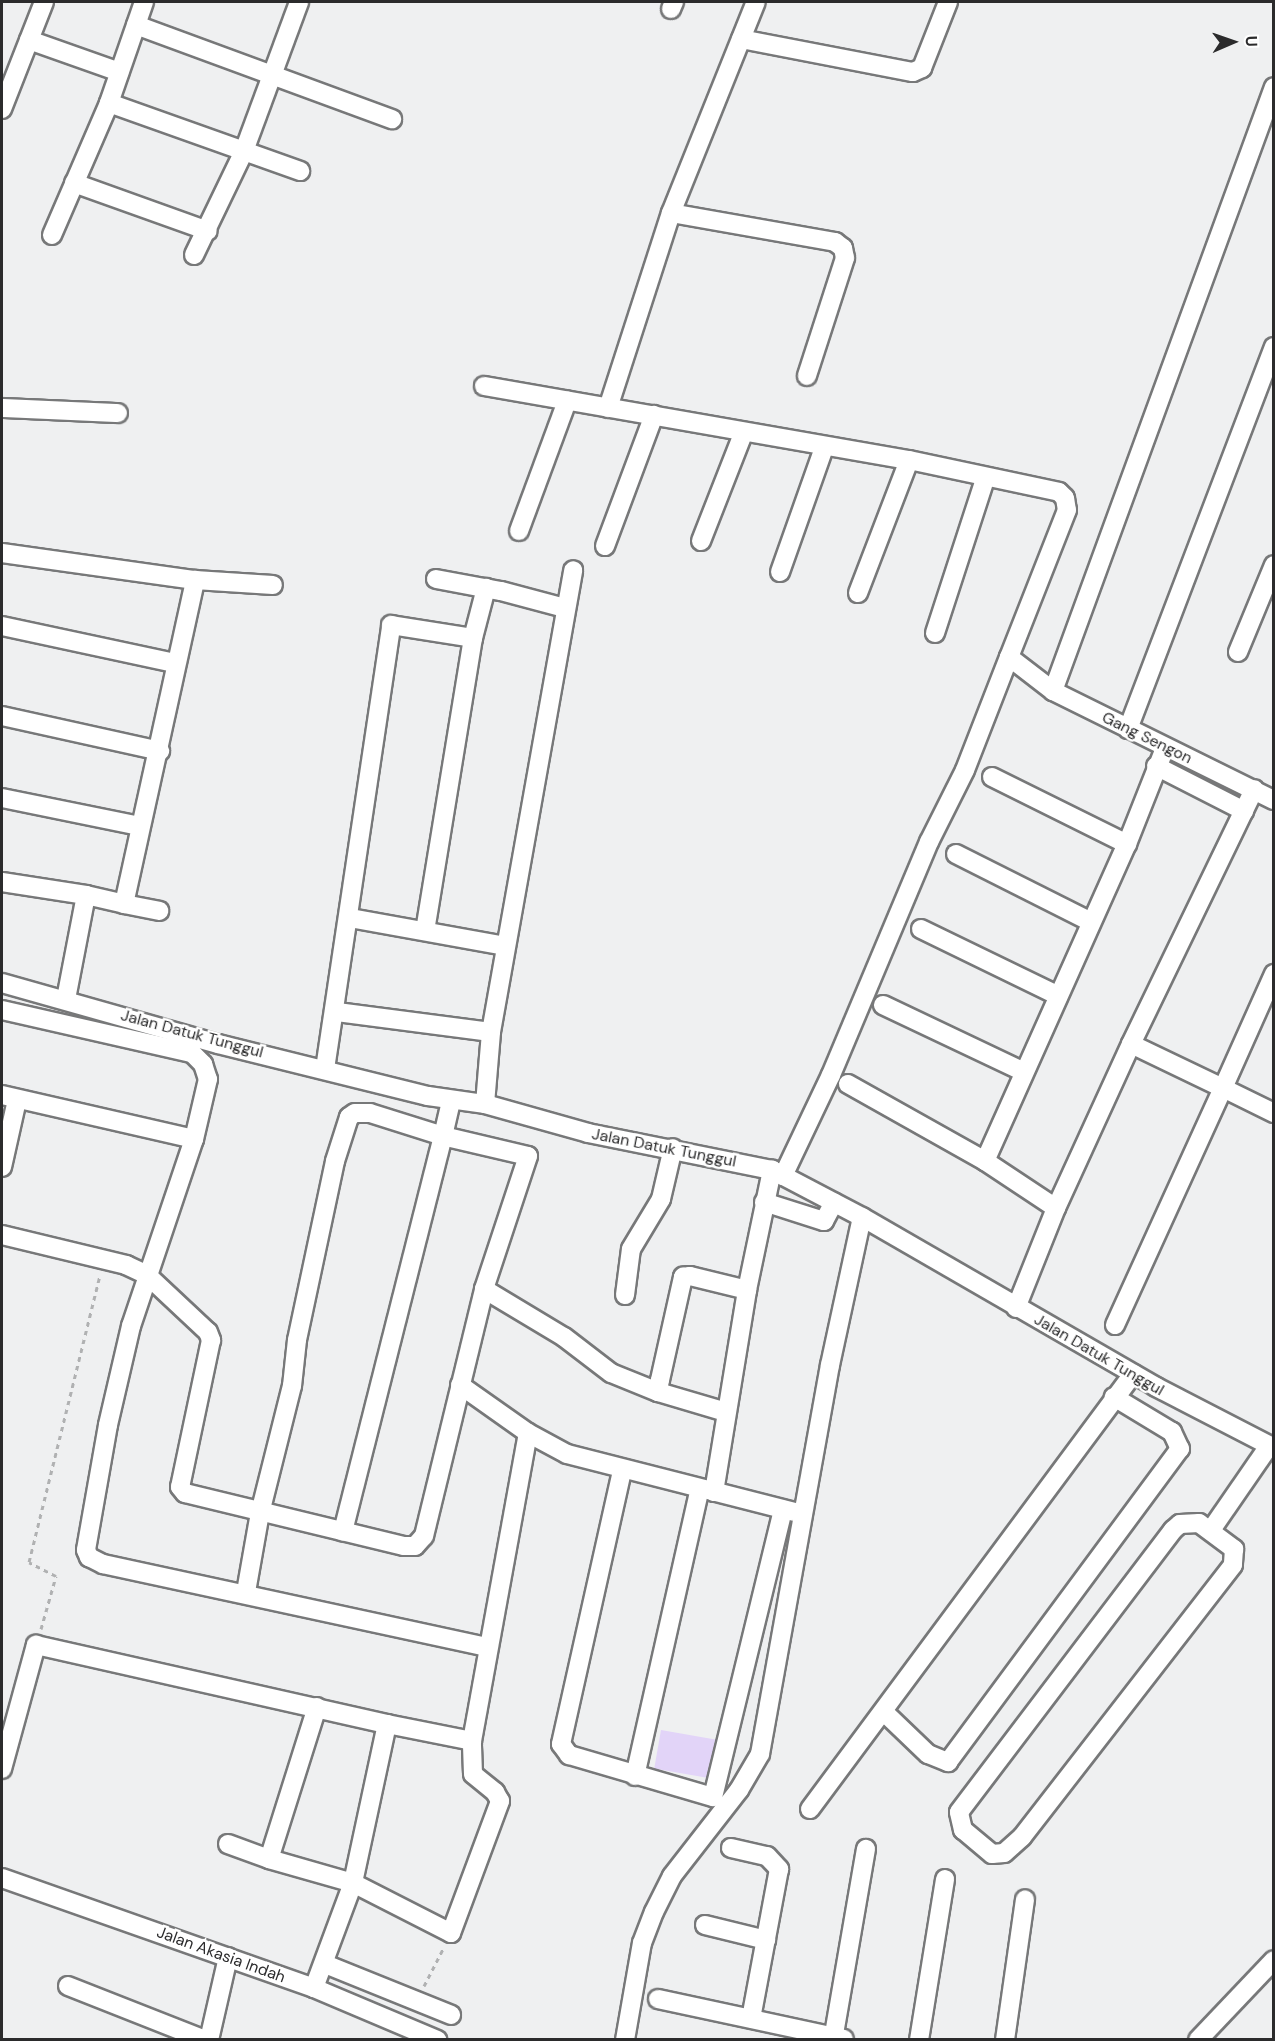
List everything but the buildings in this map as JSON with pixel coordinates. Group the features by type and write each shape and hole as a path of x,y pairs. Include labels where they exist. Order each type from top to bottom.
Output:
{"street":[{"path":"2,109 44,2"},
{"path":"52,235 109,103 144,2"},
{"path":"194,255 208,231 244,151 299,2"},
{"path":"608,408 671,213 756,2"},
{"path":"741,39 913,72 922,68 948,2"},
{"path":"136,25 392,119"},
{"path":"29,40 120,72"},
{"path":"1053,691 1274,87"},
{"path":"109,103 300,171"},
{"path":"75,183 208,231"},
{"path":"671,213 835,242 843,248 845,258 807,376"},
{"path":"1128,729 1274,347"},
{"path":"484,386 742,434 909,460 985,479 1059,492 1065,498 1067,510 965,770 928,842 831,1075 764,1202 726,1412 635,1776"},
{"path":"519,531 567,401"},
{"path":"2,408 118,413"},
{"path":"605,546 654,416"},
{"path":"701,541 742,434"},
{"path":"780,572 824,448"},
{"path":"858,594 909,460"},
{"path":"935,633 985,479"},
{"path":"2,553 195,580 273,585"},
{"path":"1238,652 1266,603 1274,565"},
{"path":"485,1104 491,1032 573,570"},
{"path":"436,579 486,588 565,608"},
{"path":"124,904 140,826 160,751 175,663 195,580"},
{"path":"425,931 473,638 486,588"},
{"path":"325,1070 337,1012 392,625 473,638"},
{"path":"2,626 175,663"},
{"name":"Gang Sengon","path":"1010,657 1023,670 1053,691 1274,800"},
{"path":"2,716 160,751"},
{"path":"985,1161 1127,844 1165,748"},
{"path":"1156,766 1244,811"},
{"path":"992,777 1127,844"},
{"path":"1016,1308 1056,1208 1131,1044 1254,789"},
{"path":"2,798 140,826"},
{"path":"956,854 1091,922"},
{"path":"2,882 86,895 159,911"},
{"path":"66,999 86,895"},
{"path":"350,918 506,946"},
{"path":"921,929 1059,996"},
{"path":"1115,1325 1274,974"},
{"name":"Jalan Datuk Tunggul","path":"2,983 66,999 218,1044 450,1100 485,1104 588,1133 673,1148 778,1173 862,1217 1133,1374 1271,1447"},
{"path":"884,1005 1024,1072"},
{"path":"2,1010 192,1053 203,1064 208,1079 194,1139 147,1275 108,1425 87,1550 89,1557 103,1564 246,1592 486,1647"},
{"path":"337,1012 491,1032"},
{"path":"1131,1044 1274,1113"},
{"path":"848,1084 985,1161 1056,1208"},
{"path":"2,1167 9,1097 194,1139"},
{"path":"343,1532 443,1136 450,1100"},
{"path":"2,1236 104,1259 147,1275 208,1332 211,1340 180,1487 185,1493 260,1513 404,1546 415,1546 424,1536 484,1289 528,1156 443,1136 370,1113 355,1113 349,1117 335,1161 297,1341 292,1386 260,1513 246,1592"},
{"path":"625,1295 631,1250 661,1199 673,1148"},
{"path":"764,1202 824,1221 834,1202"},
{"path":"625,2040 642,1943 654,1912 672,1876 740,1790 760,1754 830,1365 862,1217"},
{"path":"658,1392 683,1278 690,1276 747,1290"},
{"path":"484,1289 564,1337 611,1373 658,1392 726,1412"},
{"path":"810,1809 884,1712 1114,1396 1133,1374"},
{"path":"460,1385 528,1433 567,1454 622,1471 804,1515"},
{"path":"884,1712 928,1754 948,1762 1180,1449 1172,1432 1114,1396"},
{"path":"228,1844 269,1859 353,1883 451,1933 500,1802 495,1792 473,1774 472,1741 486,1647 528,1433"},
{"path":"1211,1530 1271,1447"},
{"path":"622,1471 560,1737 569,1755 712,1797 783,1509"},
{"path":"1188,1523 1199,1523 1211,1530 1234,1549 1233,1565 1022,1837 1004,1853 992,1854 963,1830 959,1812 1173,1530 1188,1523"},
{"path":"2,1768 36,1645 472,1741"},
{"path":"269,1859 317,1707"},
{"path":"314,1988 325,1964 353,1883 387,1724"},
{"path":"731,1848 767,1856 777,1864 751,2019"},
{"path":"658,1999 837,2039 866,1849"},
{"name":"Jalan Akasia Indah","path":"2,1878 314,1988 437,2040"},
{"path":"919,2040 945,1879"},
{"path":"1005,2040 1025,1899"},
{"path":"705,1925 766,1940"},
{"path":"68,1986 207,2040 228,1957"},
{"path":"1198,2040 1274,1960"},
{"path":"325,1964 415,2003 451,2015"}],"path":[{"path":"36,1645 56,1576 30,1562 104,1259"},
{"path":"415,2003 451,1933"}]}
